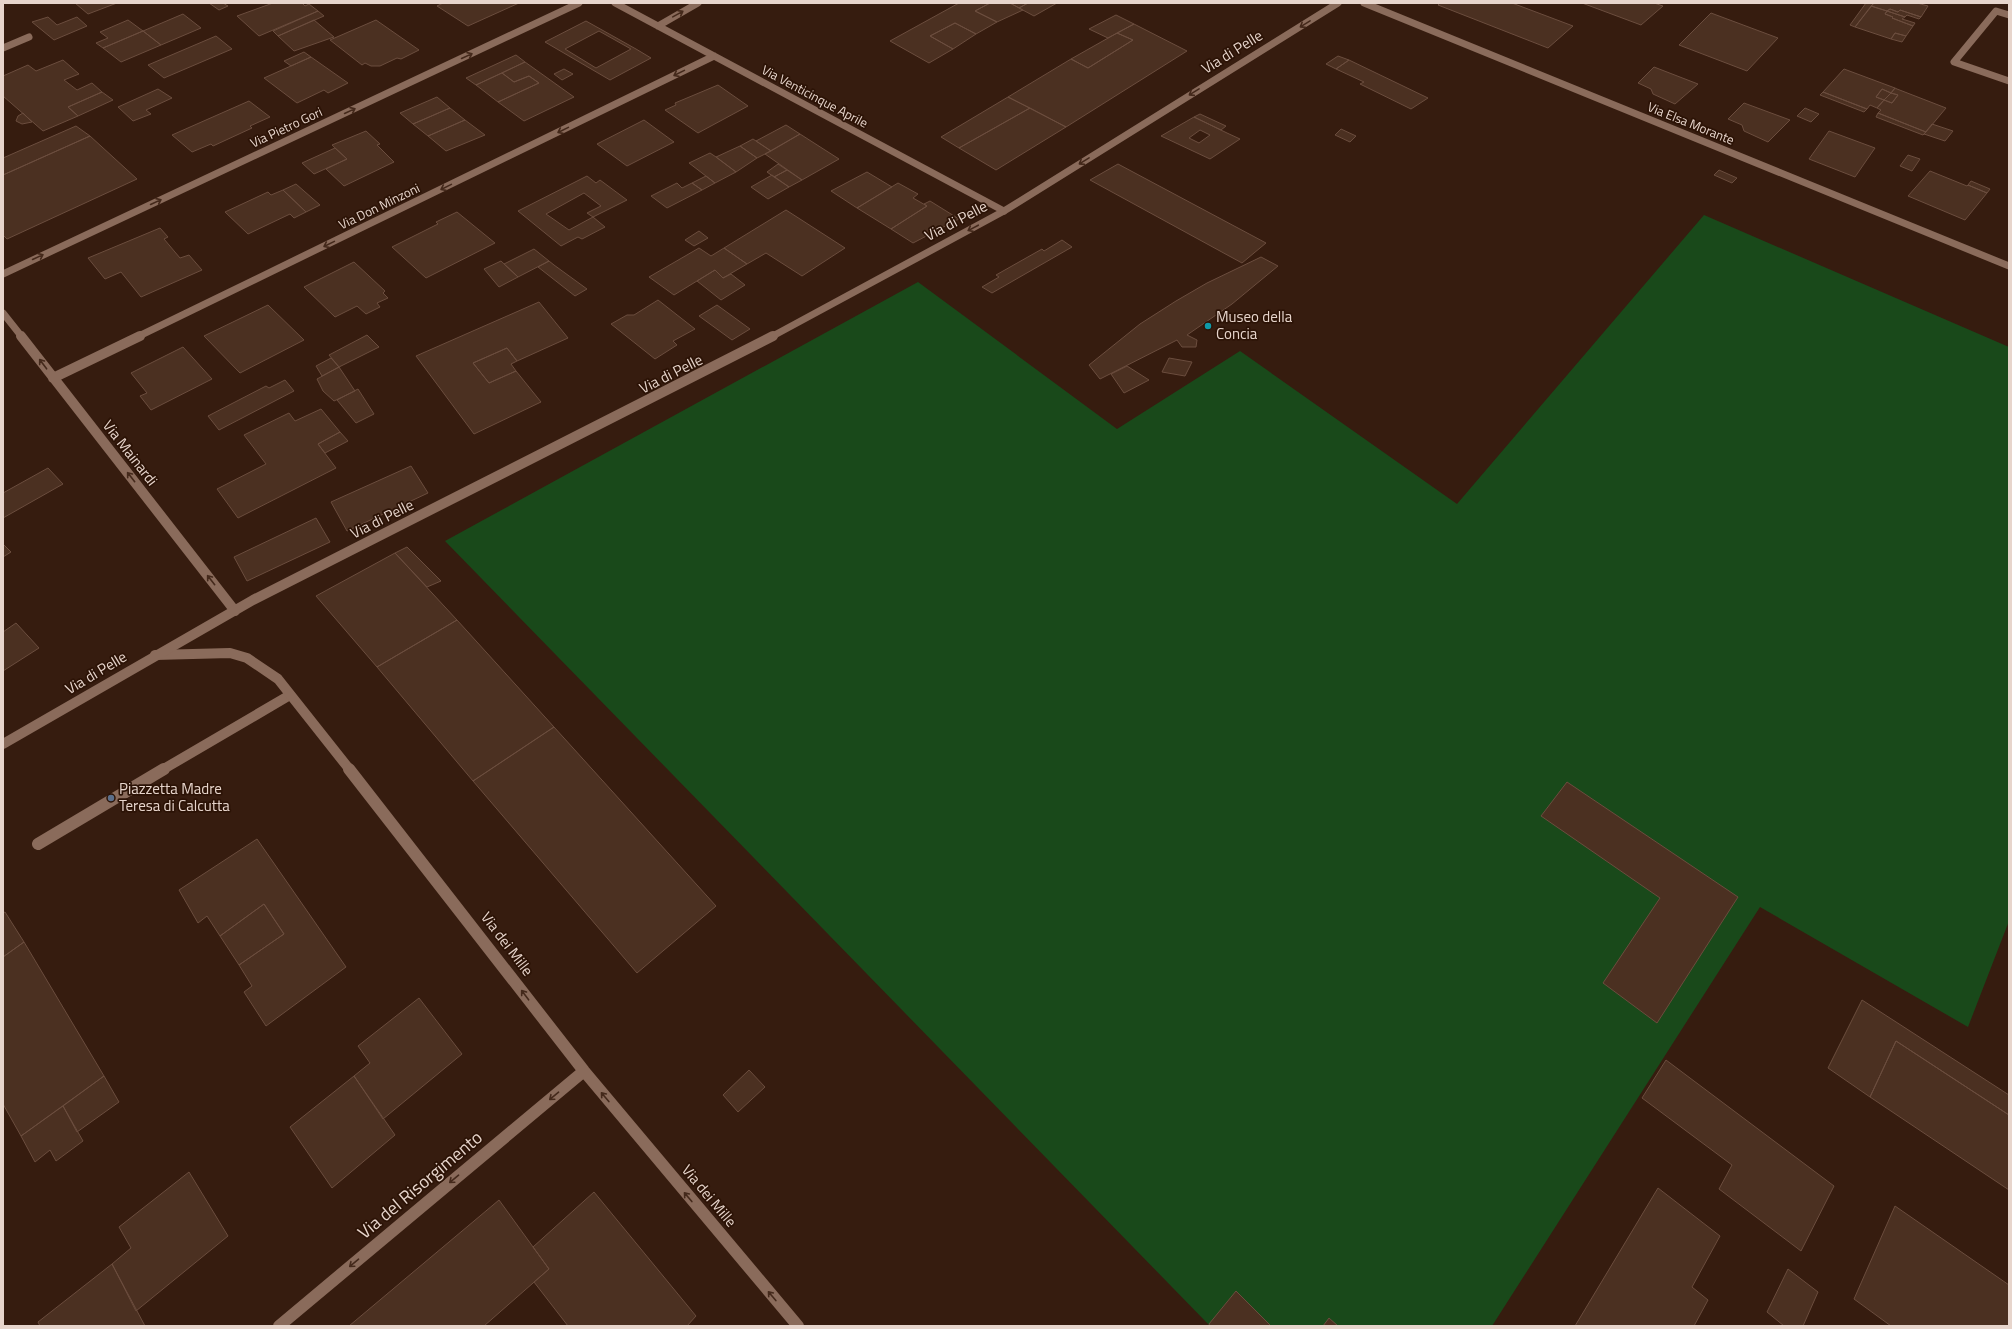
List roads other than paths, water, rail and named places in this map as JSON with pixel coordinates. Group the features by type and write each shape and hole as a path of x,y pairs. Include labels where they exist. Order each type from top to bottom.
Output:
{"street":[{"name":"Via Pietro Gori","path":"3,274 579,3"},
{"name":"Via Venticinque Aprile","path":"615,3 1004,211"},
{"path":"658,26 698,3"},
{"name":"Via di Pelle","path":"3,744 155,655 253,600 724,362 1004,211 1338,3"},
{"name":"Via Elsa Morante","path":"1364,3 2009,266"},
{"path":"2009,15 1996,11 1954,62 2009,81"},
{"path":"3,48 29,37"},
{"name":"Via Don Minzoni","path":"53,378 714,56"},
{"name":"Via Mainardi","path":"3,313 7,325 53,378 235,611"},
{"name":"Via dei Mille","path":"155,655 230,653 247,658 278,679 469,921 584,1071 798,1326"},
{"path":"38,844 290,695"},
{"name":"Via del Risorgimento","path":"279,1326 584,1071"}],"place":[{"name":"Museo della Concia","path":"1208,326"},
{"name":"Piazzetta Madre Teresa di Calcutta","path":"111,798"}]}
